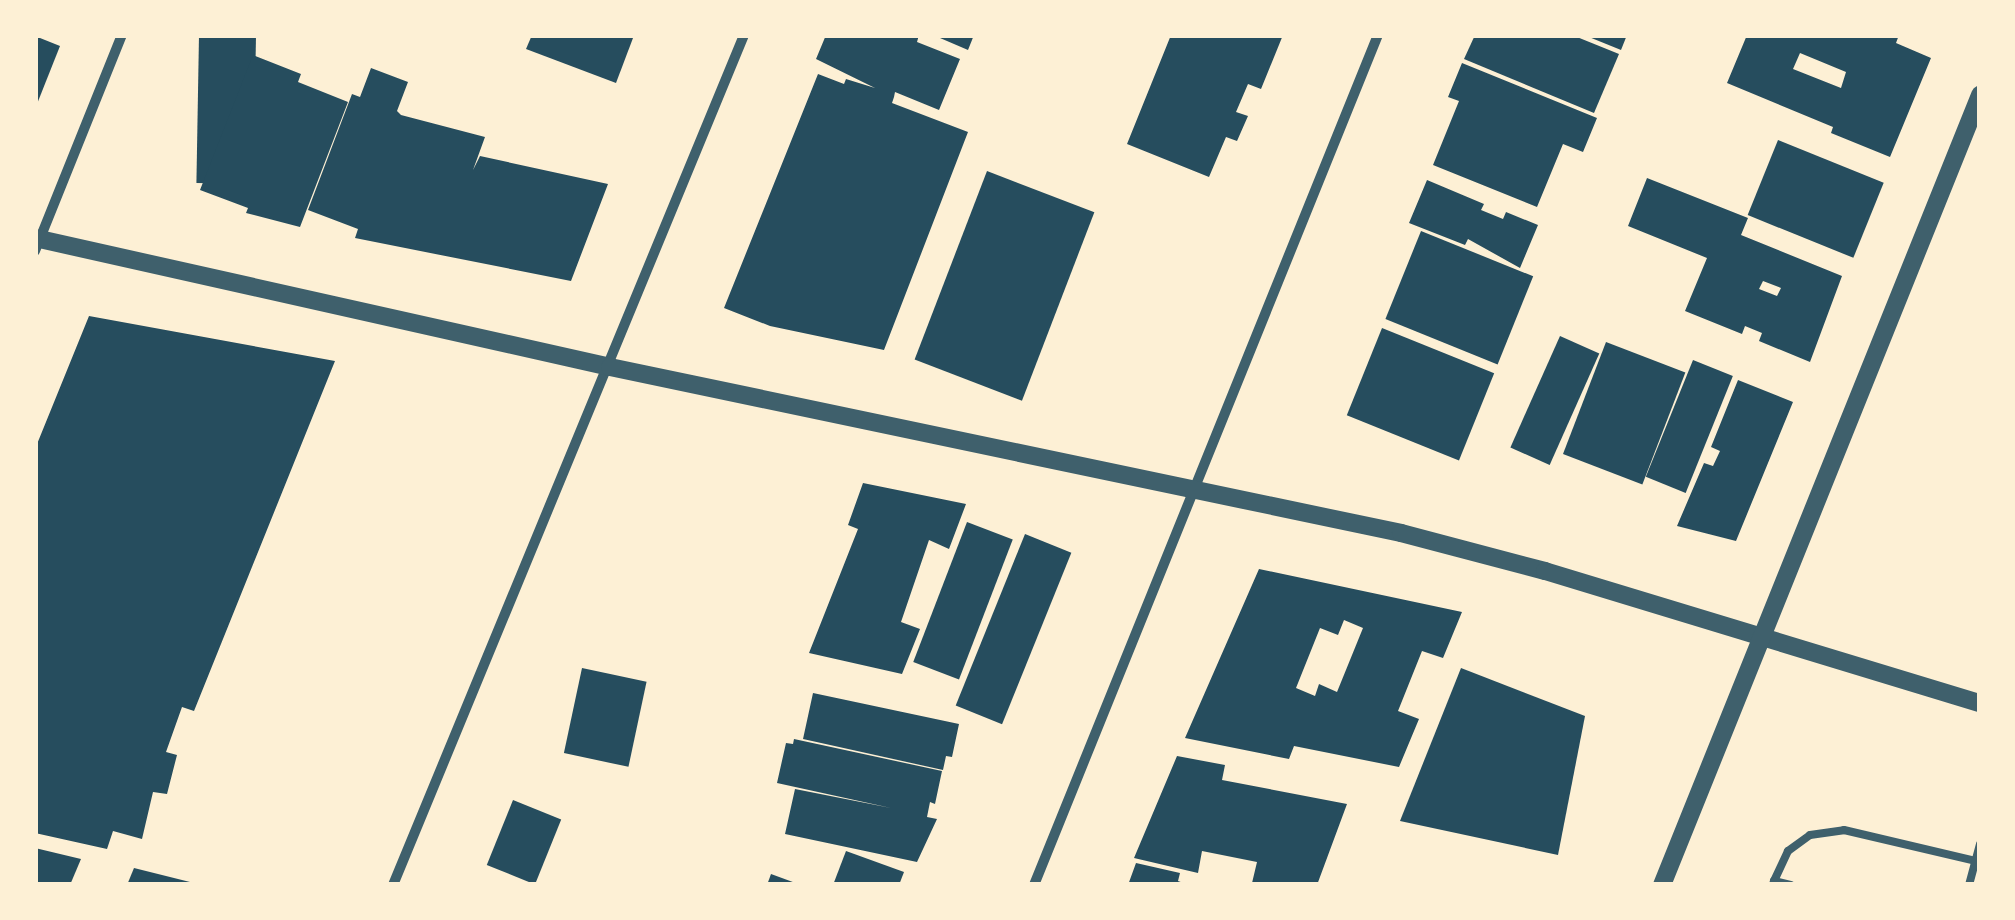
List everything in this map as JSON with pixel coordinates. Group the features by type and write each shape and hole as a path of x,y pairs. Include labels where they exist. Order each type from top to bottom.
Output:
{"street":[{"path":"122,35 37,243 1194,488 1478,552 1980,703"},
{"path":"393,885 744,35"},
{"path":"1034,885 1378,35"},
{"path":"1662,885 1980,94"}],"lane":[{"path":"1791,885 1774,883 1788,851 1810,835 1844,830 1976,861"},
{"path":"1969,885 1980,844"}],"building":[{"path":"199,35 256,36 253,184 196,183"},
{"path":"532,35 633,38 616,83 526,49"},
{"path":"826,35 919,35 917,42 960,59 939,110 895,92 892,103 968,132 884,350 770,326 724,308 818,74 844,84 846,79 875,88 816,59"},
{"path":"933,35 974,35 968,50"},
{"path":"1171,35 1283,35 1261,89 1248,84 1236,112 1248,116 1237,141 1226,137 1209,177 1127,144"},
{"path":"1475,35 1572,35 1619,54 1594,113 1464,59"},
{"path":"1584,35 1627,35 1621,50"},
{"path":"1747,35 1899,35 1896,43 1931,58 1890,157 1831,133 1833,127 1727,83","holes":["1800,53 1846,72 1841,88 1793,69"]},
{"path":"35,36 60,46 35,109"},
{"path":"253,55 301,74 298,82 348,102 300,227 246,213 248,208 200,190"},
{"path":"1462,63 1597,118 1583,152 1563,144 1537,207 1433,165 1459,101 1448,97"},
{"path":"371,68 408,82 397,111 401,115 485,137 473,170 480,156 608,184 571,281 355,238 358,229 308,210 352,94 360,97"},
{"path":"1778,140 1884,183 1853,258 1748,215"},
{"path":"987,171 1094,212 1022,401 915,360"},
{"path":"1647,178 1748,218 1741,235 1842,276 1810,362 1759,341 1762,333 1745,326 1742,334 1685,311 1707,258 1628,226","holes":["1763,281 1781,288 1777,296 1759,289"]},
{"path":"1427,180 1484,204 1481,210 1503,219 1506,212 1538,225 1520,268 1468,239 1465,245 1409,223"},
{"path":"1421,231 1533,276 1498,364 1385,319"},
{"path":"89,316 335,361 194,711 182,707 166,752 177,755 167,794 153,792 142,839 113,831 107,849 35,833 35,449"},
{"path":"1382,328 1494,373 1459,460 1347,415"},
{"path":"1560,336 1599,353 1550,465 1510,447"},
{"path":"1606,342 1685,372 1642,484 1563,454"},
{"path":"1693,360 1733,376 1686,493 1646,477"},
{"path":"1738,380 1793,402 1736,541 1677,526 1704,463 1713,466 1720,451 1711,447"},
{"path":"863,483 966,504 949,549 929,540 901,622 920,629 902,674 809,653 858,529 848,525"},
{"path":"967,522 1013,540 959,680 913,662"},
{"path":"1025,534 1071,553 1002,724 956,706"},
{"path":"1259,569 1462,612 1443,658 1422,651 1398,711 1419,719 1399,767 1294,746 1289,759 1185,738","holes":["1344,620 1363,628 1337,692 1319,684 1315,696 1296,688 1320,628 1338,635"]},
{"path":"582,668 647,682 628,767 564,753"},
{"path":"1461,668 1585,716 1558,855 1400,821"},
{"path":"813,693 959,724 952,757 946,756 943,770 803,739"},
{"path":"794,739 942,771 935,804 930,802 927,817 937,819 917,862 785,834 795,789 891,808 777,783 786,743 793,744"},
{"path":"1177,756 1225,765 1222,780 1347,804 1317,885 1252,883 1257,862 1202,851 1198,873 1134,858"},
{"path":"513,800 561,819 535,884 487,865"},
{"path":"35,848 81,859 70,885 35,885"},
{"path":"846,851 904,872 899,885 833,885"},
{"path":"1136,863 1180,873 1178,881 1189,885 1128,885"},
{"path":"134,868 198,884 198,885 127,885"},
{"path":"771,874 801,885 767,885"}]}
